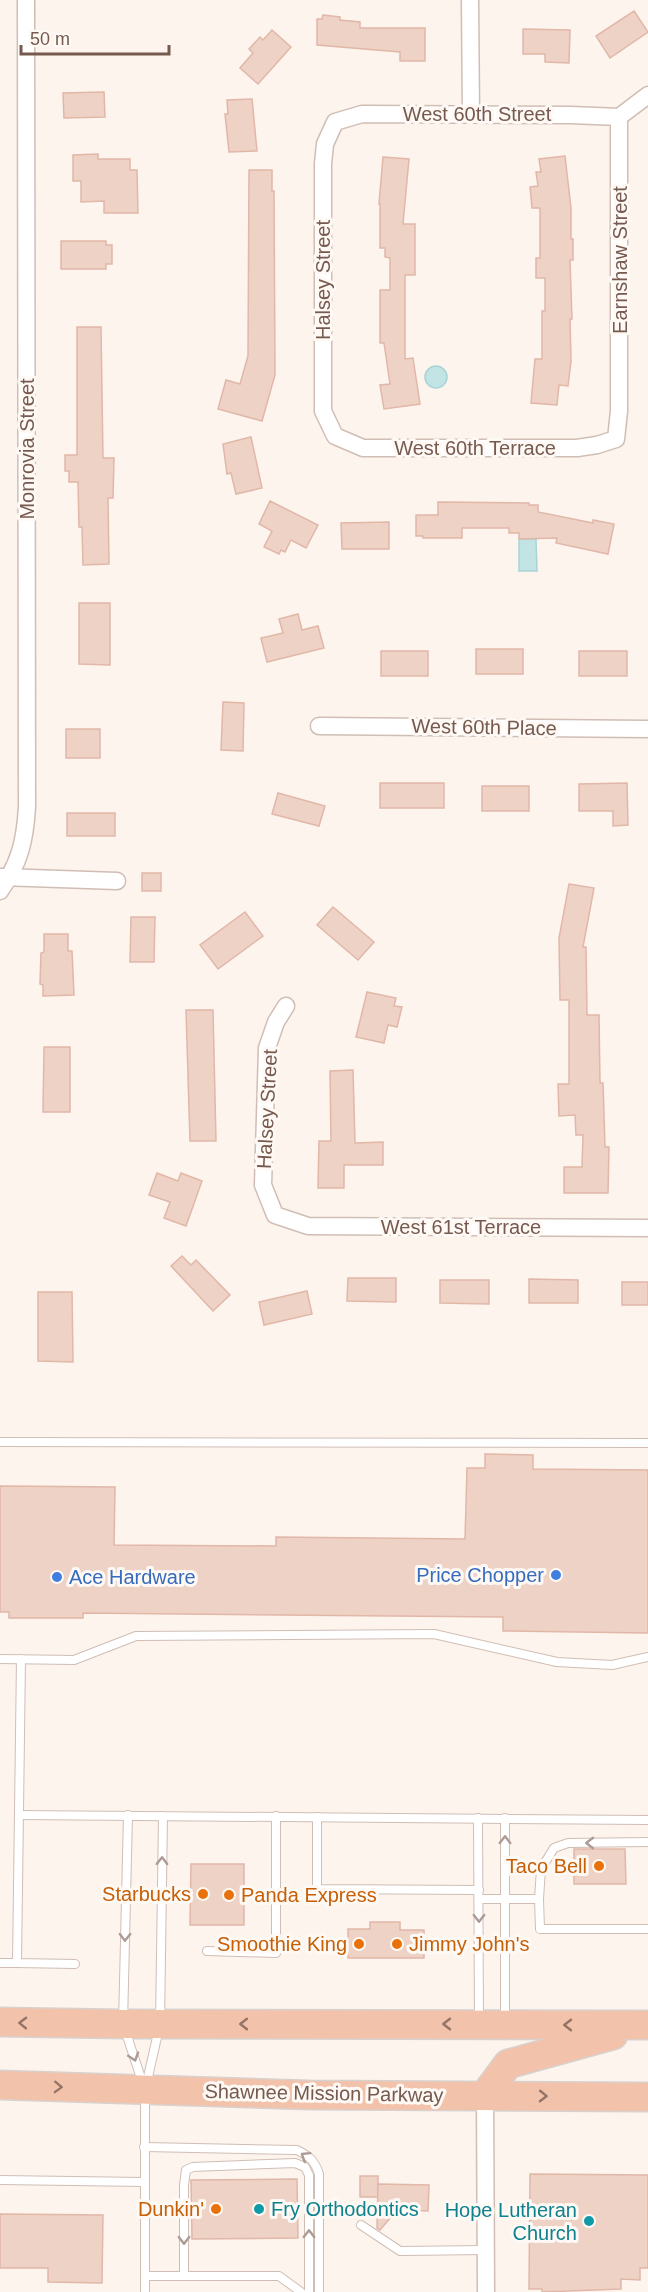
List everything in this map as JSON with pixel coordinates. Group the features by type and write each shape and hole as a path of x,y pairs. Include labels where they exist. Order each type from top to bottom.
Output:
{"highway":[{"path":"0,2022 648,2025"},
{"path":"485,2095 508,2064 648,2025"},
{"name":"Shawnee Mission Parkway","path":"0,2085 310,2095 648,2097"}],"street":[{"name":"Monrovia Street","path":"3,882 25,839 27,807 26,0"},
{"path":"470,0 471,114"},
{"path":"619,117 648,95"},
{"name":"West 60th Street","path":"335,122 362,114 619,117"},
{"name":"Earnshaw Street","path":"616,439 620,400 621,139 619,117"},
{"name":"Halsey Street","path":"335,122 325,144 323,164 323,411 335,436"},
{"name":"West 60th Terrace","path":"335,436 363,448 577,448 616,439"},
{"name":"West 60th Place","path":"319,726 648,729"},
{"path":"3,882 117,881"},
{"name":"Halsey Street","path":"275,1215 263,1185 267,1048 276,1022 286,1006"},
{"name":"West 61st Terrace","path":"275,1215 308,1226 648,1228"},
{"path":"485,2095 486,2292"}],"lane":[{"path":"0,1442 648,1443"},
{"path":"0,1659 74,1660 136,1636 434,1634 557,1662 612,1665 648,1658"},
{"path":"17,1963 21,1659"},
{"path":"19,1815 648,1820"},
{"path":"128,1815 123,2024 145,2090"},
{"path":"145,2292 145,2090 160,2024 163,1816"},
{"path":"207,1951 276,1953 276,1816"},
{"path":"317,1817 317,1889 479,1894 504,1899 539,1899"},
{"path":"478,1818 479,1894 492,2024"},
{"path":"492,2024 504,1899 505,1818"},
{"path":"648,1842 562,1844 550,1853 541,1869 539,1899 540,1929 648,1929"},
{"path":"0,1963 75,1964"},
{"path":"144,2147 297,2150 308,2155 315,2163 319,2174 320,2292"},
{"path":"184,2276 186,2170 193,2167 295,2163 305,2168 309,2175 309,2292"},
{"path":"0,2180 144,2182"},
{"path":"362,2224 400,2251 486,2250"},
{"path":"145,2276 279,2276 301,2292"}],"water":[{"path":"436,366 444,369 447,377 444,385 436,388 428,385 425,377 428,369"},
{"path":"519,539 536,539 537,571 519,571"}],"building":[{"path":"634,11 648,32 610,58 596,36"},
{"path":"323,15 360,22 360,28 425,28 425,61 400,61 400,52 317,45 317,19 322,19"},
{"path":"523,29 570,30 569,63 545,62 545,54 523,54"},
{"path":"272,30 291,47 258,84 240,68 253,53 249,49 260,37 263,40"},
{"path":"104,92 105,117 64,118 63,93"},
{"path":"252,99 257,151 229,152 225,114 228,114 227,100"},
{"path":"98,154 98,159 130,159 130,170 137,170 138,213 104,213 104,201 81,202 81,181 73,181 73,155"},
{"path":"565,156 571,208 571,239 573,239 573,260 570,260 572,319 570,319 571,361 568,386 559,385 557,405 531,403 535,359 542,359 545,278 536,278 536,258 540,258 540,208 532,208 530,187 538,186 536,172 541,172 539,159"},
{"path":"383,157 409,159 403,224 415,224 415,275 405,275 405,359 413,358 420,404 384,409 380,385 390,384 384,343 380,343 380,290 390,290 390,258 385,257 385,248 380,248 379,204"},
{"path":"249,170 272,170 272,191 274,191 275,375 262,421 218,409 226,380 240,384 248,356"},
{"path":"61,241 106,241 106,245 112,245 112,264 106,264 106,269 61,269"},
{"path":"77,327 101,327 103,458 114,458 113,498 108,498 109,564 83,565 78,482 69,482 69,471 65,471 65,455 77,455"},
{"path":"251,437 262,488 236,494 231,473 227,474 223,444"},
{"path":"270,501 318,525 306,548 291,540 285,552 281,550 279,554 264,547 272,531 259,524"},
{"path":"438,502 529,503 529,505 538,505 538,512 593,523 593,520 614,524 608,554 556,543 557,538 519,539 519,533 509,533 509,528 462,528 462,538 416,536 416,515 438,515"},
{"path":"389,522 389,549 342,549 341,523"},
{"path":"79,603 110,603 110,665 79,664"},
{"path":"298,614 302,630 318,626 324,648 267,662 261,638 283,633 279,619"},
{"path":"476,649 523,649 523,674 476,674"},
{"path":"381,651 428,651 428,676 381,676"},
{"path":"579,651 627,651 627,676 579,676"},
{"path":"223,702 244,703 243,751 221,750"},
{"path":"66,729 100,729 100,758 66,758"},
{"path":"380,783 444,783 444,808 380,808"},
{"path":"627,783 628,825 613,826 613,811 579,811 579,784"},
{"path":"482,786 529,786 529,811 482,811"},
{"path":"278,793 325,806 319,826 272,814"},
{"path":"67,813 115,813 115,836 67,836"},
{"path":"142,873 161,873 161,891 142,891"},
{"path":"569,884 594,888 583,947 586,947 587,1015 599,1015 600,1083 603,1083 605,1147 609,1147 608,1193 564,1193 564,1167 582,1167 583,1135 576,1135 575,1115 559,1116 558,1084 569,1084 569,1000 560,1000 559,938"},
{"path":"333,907 374,942 358,960 317,925"},
{"path":"245,912 263,936 218,969 200,945"},
{"path":"131,917 155,917 154,962 130,962"},
{"path":"44,934 68,934 68,951 72,951 74,995 43,996 43,985 40,984"},
{"path":"367,992 396,998 394,1006 402,1007 397,1027 388,1025 384,1043 356,1037"},
{"path":"186,1010 213,1010 216,1141 190,1141"},
{"path":"44,1047 70,1047 70,1112 43,1112"},
{"path":"353,1070 355,1143 383,1142 383,1165 344,1165 344,1188 318,1188 319,1141 331,1141 330,1071"},
{"path":"157,1173 178,1181 181,1173 202,1181 186,1226 164,1218 170,1202 149,1195"},
{"path":"182,1256 191,1265 196,1260 230,1295 213,1311 171,1266"},
{"path":"348,1278 396,1278 396,1302 347,1301"},
{"path":"529,1279 578,1280 578,1303 529,1303"},
{"path":"440,1280 489,1280 489,1304 440,1303"},
{"path":"622,1282 648,1282 648,1305 622,1305"},
{"path":"307,1291 312,1314 264,1325 259,1302"},
{"path":"38,1292 72,1292 73,1362 38,1361"},
{"path":"485,1454 533,1455 533,1469 648,1470 648,1633 503,1631 503,1617 83,1613 83,1618 9,1618 9,1612 0,1612 0,1486 115,1487 114,1545 276,1546 276,1537 465,1539 467,1468 485,1468"},
{"name":"Taco Bell","path":"574,1849 625,1849 626,1884 574,1884"},
{"path":"191,1864 244,1864 244,1925 190,1925"},
{"name":"Jimmy John's","path":"370,1922 400,1922 400,1930 424,1930 424,1958 348,1958 348,1929 370,1929"},
{"name":"Hope Lutheran Church","path":"530,2174 648,2175 648,2268 640,2268 640,2280 621,2279 621,2289 542,2292 542,2289 529,2289"},
{"path":"360,2176 378,2176 378,2197 360,2197"},
{"path":"297,2179 298,2238 192,2239 191,2180"},
{"path":"378,2184 429,2185 428,2211 403,2210 403,2217 391,2217 380,2230 377,2228"},
{"path":"0,2214 103,2215 102,2283 48,2282 48,2268 0,2268"}],"place":[{"name":"Price Chopper","path":"556,1575"},
{"name":"Ace Hardware","path":"57,1577"},
{"name":"Taco Bell","path":"599,1866"},
{"name":"Starbucks","path":"203,1894"},
{"name":"Panda Express","path":"229,1895"},
{"name":"Smoothie King","path":"359,1944"},
{"name":"Jimmy John's","path":"397,1944"},
{"name":"Dunkin'","path":"216,2209"},
{"name":"Fry Orthodontics","path":"259,2209"},
{"name":"Hope Lutheran Church","path":"589,2221"}]}
